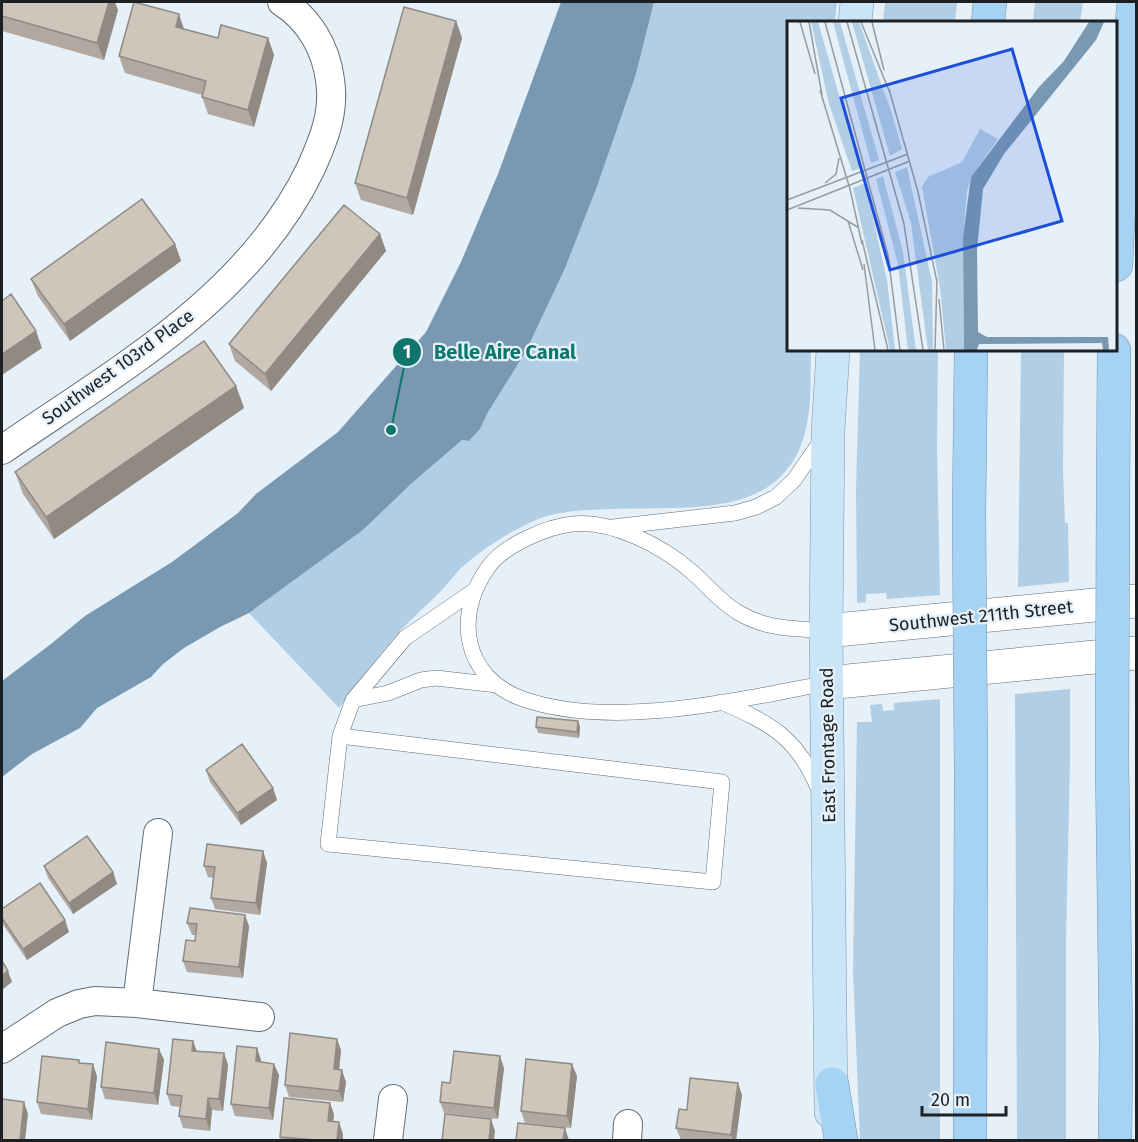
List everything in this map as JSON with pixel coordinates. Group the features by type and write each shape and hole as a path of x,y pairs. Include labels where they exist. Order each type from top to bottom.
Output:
{"highway":[{"path":"988,21 990,2"},
{"path":"1117,244 1124,96 1134,2"},
{"path":"970,1140 971,351"},
{"path":"1114,351 1112,761 1115,1140"},
{"path":"832,1084 841,1140"}],"main road":[{"path":"855,21 857,2"},
{"name":"East Frontage Road","path":"831,1140 826,631 828,431 833,351"},
{"name":"Southwest 211th Street","path":"826,631 1137,601"},
{"path":"828,683 1137,653"}],"street":[{"name":"Southwest 103rd Place","path":"2,450 171,333 225,286 283,214 307,176 324,138 332,102 327,64 309,27 289,6 282,2"},
{"path":"137,1003 158,833"},
{"path":"2,1049 40,1023 79,1004 95,1001 137,1003 260,1017"},
{"path":"388,1140 393,1099"}],"lane":[{"path":"828,431 794,480 776,497 756,507 735,513 608,527 573,524 544,531 516,544 490,565 475,590 466,622 471,648 483,671 498,685 515,695 556,707 596,711 637,711 721,702 828,683"},
{"path":"608,527 641,538 668,553 693,573 714,595 738,613 781,629 826,631"},
{"path":"340,736 722,782 713,882 328,844 340,736 353,700 405,638 475,590"},
{"path":"353,700 388,693 421,680 436,678 498,685"},
{"path":"721,702 768,724 792,744 810,769 829,814"}],"shaded area":[{"path":"561,2 654,2 636,74 596,189 565,268 526,351 480,429 469,441 462,440 412,483 363,530 249,613 184,648 163,664 151,677 97,708 80,728 32,754 2,777 2,681 85,616 172,562 238,513 256,494 338,432 426,332 461,262 498,174"},
{"path":"654,2 837,2 835,21 787,21 787,351 811,351 808,418 798,451 782,475 760,491 735,501 706,506 566,512 538,519 510,533 468,562 401,630 339,708 249,613 363,530 412,483 462,440 469,441 480,429 636,74"},
{"path":"885,2 957,2 955,21 883,21"},
{"path":"1035,2 1083,2 1080,21 1033,21"},
{"path":"860,351 938,351 940,595 887,599 886,593 866,594 866,602 857,603 856,489"},
{"path":"1021,351 1064,351 1063,472 1065,523 1068,523 1069,582 1018,587"},
{"path":"1070,689 1066,1140 1017,1140 1015,694"},
{"path":"940,699 940,1140 860,1140 853,972 857,722 872,722 870,705 882,704 883,711 894,710 894,703"}],"building":[{"path":"2,2 109,2 97,43 2,16"},
{"path":"134,2 179,14 176,27 218,38 221,25 268,38 248,110 202,97 206,81 119,56"},
{"path":"404,7 456,21 407,198 355,183"},
{"path":"142,199 175,244 64,324 31,279"},
{"path":"344,205 380,234 265,374 229,344"},
{"path":"11,294 36,331 2,354 2,301"},
{"path":"204,341 236,386 46,517 15,472"},
{"path":"537,717 578,721 577,732 536,727"},
{"path":"242,744 273,788 237,813 206,770"},
{"path":"87,836 113,872 69,903 44,866"},
{"path":"207,844 263,851 256,903 211,898 215,867 204,866"},
{"path":"40,883 65,920 23,949 2,918 2,909"},
{"path":"190,908 245,915 239,967 183,961 186,940 195,941 197,924 187,923"},
{"path":"2,961 8,971 2,975"},
{"path":"290,1033 337,1039 334,1069 342,1070 339,1091 285,1085"},
{"path":"173,1039 193,1041 192,1051 224,1053 219,1099 208,1098 206,1119 179,1116 182,1096 167,1094"},
{"path":"106,1042 159,1049 154,1093 101,1087"},
{"path":"237,1046 257,1048 256,1061 274,1064 269,1108 231,1104"},
{"path":"454,1051 500,1056 494,1108 440,1102 442,1082 450,1083"},
{"path":"42,1056 93,1064 88,1109 37,1102"},
{"path":"526,1059 572,1064 567,1116 521,1111"},
{"path":"690,1078 738,1083 731,1135 676,1128 679,1109 687,1110"},
{"path":"284,1098 330,1103 328,1121 339,1122 337,1140 280,1137"},
{"path":"2,1099 24,1102 20,1140 2,1140"},
{"path":"445,1114 491,1119 489,1140 442,1140"},
{"path":"518,1123 565,1128 563,1140 516,1140"}],"place":[{"name":"Belle Aire Canal","path":"391,430"}]}
